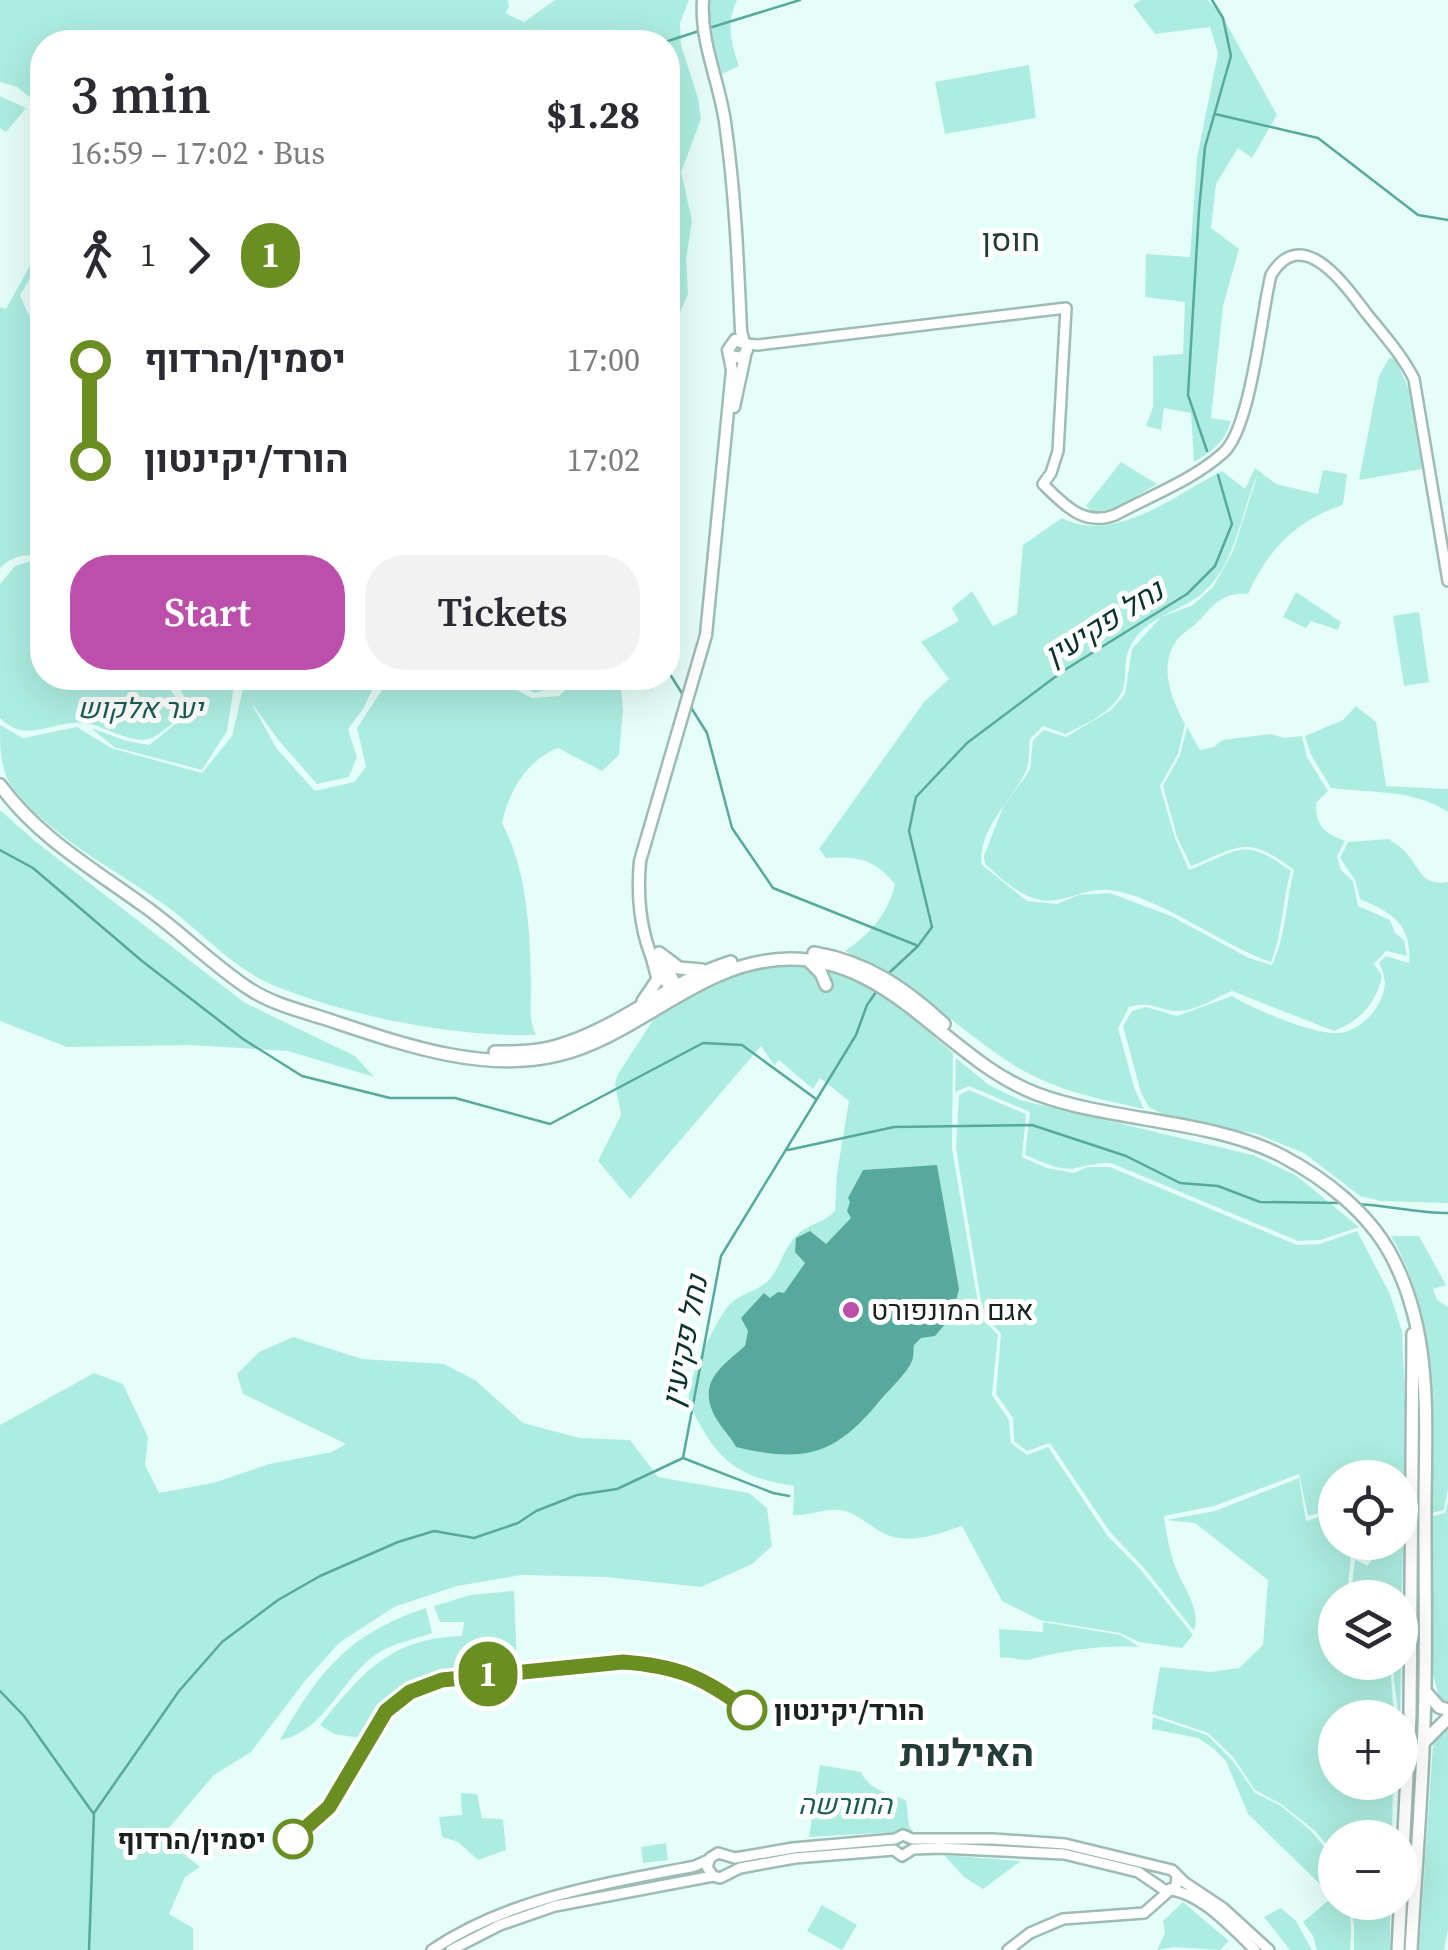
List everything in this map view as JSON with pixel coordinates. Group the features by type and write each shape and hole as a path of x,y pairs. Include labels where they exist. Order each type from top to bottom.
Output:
{"highway":[{"path":"0,785 12,802 64,850 144,905 249,989 270,1000 380,1036 447,1053 532,1060 555,1056 606,1038 676,990 741,966 773,960 806,960 846,969 887,989 970,1055 1032,1092 1232,1138 1278,1153 1319,1178 1369,1224 1390,1253 1406,1290 1424,1358 1425,1691 1412,1950"},
{"path":"634,1010 656,986 656,954 688,970 787,952 811,953 851,961 890,979 999,1074"},
{"path":"806,960 829,982 846,969"},
{"path":"380,1036 458,1050 518,1052 552,1048 577,1040 716,967"},
{"path":"1406,1290 1415,1361 1410,1700"},
{"path":"1423,1744 1448,1714 1425,1691"},
{"path":"1398,1950 1406,1800"}],"main road":[{"path":"656,954 646,914 645,863 710,640 729,438 743,348 739,244 726,124 706,48 701,0"},
{"path":"676,990 656,954 639,904 640,860 706,635 732,370 730,356 736,359 743,348 1066,308 1058,451 1043,484 1068,509 1101,519 1206,466 1230,447 1242,420 1271,275 1291,257 1315,258 1340,280 1414,378 1448,581"},
{"path":"1418,1717 1448,1714"},
{"path":"451,1950 500,1924 556,1906 616,1892 720,1878 740,1868 794,1858 894,1844 904,1835 912,1844 1064,1854 1119,1865 1201,1904 1255,1950"},
{"path":"912,1844 993,1839 1065,1844 1103,1850 1172,1870 1223,1908 1269,1950"},
{"path":"894,1844 905,1856 912,1844"},
{"path":"432,1950 468,1927 534,1902 695,1866 718,1853 728,1856 894,1844"},
{"path":"728,1856 732,1866 729,1873"},
{"path":"708,1860 707,1867 713,1876"},
{"path":"1148,1911 1155,1901 1155,1876 1162,1869"},
{"path":"1008,1950 1030,1934 1063,1919 1148,1911 1176,1886 1177,1875"}],"green space":[{"path":"0,0 508,0 505,13 524,22 555,0 689,0 680,23 681,45 701,119 681,172 692,221 686,259 688,294 680,312 680,30 30,30 30,97 17,87 0,82"},
{"path":"710,0 737,0 731,33 739,66 722,74 709,34"},
{"path":"1141,0 1208,0 1221,14 1277,115 1252,158 1238,148 1216,184 1211,228 1239,249 1223,306 1211,418 1231,421 1217,446 1194,462 1191,413 1164,408 1161,430 1146,426 1153,407 1153,356 1183,354 1185,302 1145,297 1146,254 1190,257 1197,158 1218,53 1210,27 1155,34 1133,5"},
{"path":"1029,65 1036,118 945,134 935,82"},
{"path":"0,96 26,108 6,132 0,128"},
{"path":"30,266 30,278 20,295 30,315 30,555 10,560 0,568 0,307 6,309"},
{"path":"1389,358 1395,359 1412,395 1422,469 1359,480 1379,376"},
{"path":"1121,462 1157,484 1117,508 1093,513 1086,506"},
{"path":"1255,468 1276,484 1318,494 1323,470 1347,474 1343,505 1311,519 1285,539 1264,564 1248,594 1233,595 1216,604 1182,634 1168,661 1171,693 1185,724 1178,754 1160,786 1175,838 1189,870 1230,852 1250,850 1291,871 1271,962 1129,894 1089,891 1046,901 1027,896 985,864 984,856 1003,807 985,839 982,865 1027,901 1057,904 1078,895 1110,893 1171,916 1249,958 1272,965 1294,870 1265,851 1243,847 1191,866 1177,837 1163,786 1180,755 1187,727 1200,750 1214,747 1222,740 1271,734 1284,738 1302,736 1307,757 1328,791 1316,803 1318,818 1327,832 1345,841 1337,856 1341,870 1353,881 1358,906 1390,920 1395,933 1404,940 1407,956 1386,951 1374,964 1382,976 1371,1003 1359,1017 1334,1031 1232,991 1185,1010 1129,1007 1118,1028 1144,1109 1076,1092 1027,1073 891,976 845,951 877,922 895,884 872,864 826,858 819,849 924,702 949,679 921,642 959,621 952,608 972,591 993,626 1017,614 1023,545 1062,518 1082,525 1102,525 1144,514 1222,471 1245,489","holes":["1258,473 1233,551 1213,587 1193,605 1162,616 1189,603 1209,587 1226,562","1161,617 1132,649 1125,694 1111,710 1066,737 1044,730 1033,740 1030,770 1004,805 1029,759 1030,739 1043,726 1065,734 1108,709 1124,686 1130,647 1146,627"]},
{"name":"יער אלקוש","path":"30,561 30,690 171,690 185,709 180,690 233,690 227,731 202,770 114,747 91,728 149,745 183,722 186,709 184,715 159,734 144,740 82,723 19,730 0,718 0,584 15,566"},
{"path":"1296,592 1341,622 1338,630 1311,621 1306,628 1283,617"},
{"path":"1419,612 1429,682 1404,686 1393,616"},
{"path":"243,690 372,690 348,729 357,757 349,777 317,784 250,701 277,749 315,791 354,782 366,767 357,728 382,690 517,690 532,698 559,696 565,690 621,690 619,755 602,771 558,748 547,753 521,778 502,823 517,860 526,900 531,1015 536,1035 471,1033 403,1023 337,1007 260,979 165,905 42,819 10,784 1,756 0,725 23,738 77,727 111,748 202,773 232,736"},
{"path":"1356,706 1376,722 1386,786 1448,789 1448,812 1421,799 1331,788 1311,755 1305,736 1343,720"},
{"path":"0,810 245,1003 355,1056 374,1077 288,1051 190,1045 67,1047 0,1021"},
{"path":"1389,839 1405,851 1428,880 1448,882 1448,1203 1380,1201 1360,1196 1304,1153 1257,1134 1168,1117 1149,1107 1141,1093 1123,1026 1132,1011 1146,1007 1177,1016 1232,996 1268,1014 1326,1032 1344,1032 1363,1023 1382,996 1385,982 1379,963 1386,956 1409,963 1409,950 1398,922 1360,899 1355,880 1340,858 1348,842"},
{"path":"782,964 857,982 895,1004 953,1053 952,1148 980,1315 998,1335 992,1395 1009,1420 1011,1443 1027,1455 1048,1447 1107,1535 1193,1635 1182,1648 1040,1620 1002,1601 962,1526 903,1539 883,1533 841,1510 793,1515 794,1486 754,1476 733,1465 701,1427 690,1405 689,1392 703,1351 724,1311 734,1300 769,1280 797,1235 835,1211 849,1101 820,1078 813,1089 779,1060 774,1065 761,1046 630,1199 598,1161 621,1115 615,1084 618,1074 653,1020 704,987 744,971"},
{"path":"956,1058 989,1085 1020,1100 1253,1155 1297,1176 1359,1227 1320,1240 1298,1241 1111,1163 1070,1169 1025,1155 1030,1112 969,1086 955,1092"},
{"path":"969,1090 1026,1114 1022,1157 1047,1168 1074,1173 1087,1167 1110,1167 1297,1245 1320,1244 1357,1231 1390,1294 1402,1331 1404,1460 1318,1460 1318,1513 1308,1516 1299,1474 1214,1506 1164,1516 1172,1558 1193,1605 1194,1631 1110,1532 1050,1443 1027,1451 1014,1441 1013,1418 996,1394 1001,1334 983,1314 956,1148 959,1095"},
{"path":"1391,1236 1419,1236 1446,1285 1433,1289 1437,1300 1448,1307 1448,1489 1444,1510 1431,1513 1431,1405 1426,1336 1407,1269"},
{"path":"293,1337 362,1359 444,1364 475,1380 523,1423 580,1438 630,1440 658,1477 749,1493 767,1508 772,1546 752,1564 701,1587 606,1577 522,1575 457,1586 394,1607 339,1643 251,1752 214,1775 162,1836 200,1867 185,1877 169,1914 193,1928 193,1950 0,1950 0,1425 94,1373 123,1384 148,1437 145,1465 159,1493 332,1452 346,1444 243,1394 237,1374 259,1352"},
{"path":"1299,1478 1306,1521 1318,1517 1318,1560 1351,1560 1349,1580 1318,1580 1318,1680 1391,1680 1393,1700 1318,1700 1318,1800 1393,1800 1392,1820 1318,1820 1318,1834 1281,1804 1255,1790 1233,1757 1208,1733 1152,1714 1160,1667 1211,1672 1239,1668 1263,1645 1268,1580 1195,1523 1166,1520 1215,1511"},
{"path":"1448,1501 1448,1702 1442,1708 1432,1671 1430,1517 1445,1513"},
{"path":"1355,1560 1367,1566 1372,1560 1403,1560 1402,1580 1352,1580"},
{"path":"514,1591 517,1667 448,1676 409,1689 376,1717 361,1738 334,1734 320,1725 364,1675 397,1651 415,1643 462,1636 464,1622 440,1622 434,1606 470,1595"},
{"path":"426,1608 432,1633 380,1652 355,1674 322,1715 296,1735 280,1740 308,1694 338,1658 376,1630"},
{"path":"1043,1622 1121,1635 1139,1647 1085,1649 1028,1660 1000,1658 999,1629 1043,1632"},
{"path":"1394,1680 1401,1680 1400,1700 1397,1700"},
{"path":"1153,1717 1207,1735 1233,1761 1255,1793 1280,1805 1310,1830 1318,1839 1318,1882 1248,1814 1226,1761 1214,1749 1198,1738 1152,1729"},
{"path":"1448,1724 1448,1930 1444,1950 1419,1950 1433,1746"},
{"name":"החורשה","path":"820,1765 861,1772 874,1787 906,1800 913,1831 809,1837"},
{"path":"461,1793 477,1794 482,1818 503,1819 506,1850 478,1860 458,1842 442,1837 439,1817 462,1815"},
{"path":"666,1843 668,1860 643,1863 641,1847"},
{"path":"944,1855 1021,1861 983,1889 964,1877"},
{"path":"1183,1902 1229,1941 1220,1950 1157,1950 1165,1933 1163,1921"},
{"path":"822,1905 857,1925 842,1950 807,1931"},
{"path":"1281,1908 1296,1921 1312,1950 1290,1950 1264,1917"},
{"path":"1318,1909 1318,1920 1350,1920 1350,1950 1317,1950 1303,1922"},
{"path":"1353,1920 1390,1920 1390,1950 1354,1950"}],"shaded area":[{"name":"אגם המונפורט","path":"937,1165 959,1289 952,1316 935,1336 921,1338 914,1345 912,1361 903,1375 866,1417 835,1443 802,1454 736,1447 711,1407 710,1386 720,1369 745,1346 748,1331 741,1318 764,1293 770,1298 784,1293 805,1263 795,1252 796,1238 810,1231 826,1244 851,1218 848,1198 863,1170"}],"waterway":[{"path":"709,28 800,0"},
{"name":"נחל פקיעין","path":"1207,451 1188,395 1205,147 1231,56 1223,18 1212,0"},
{"path":"680,37 702,30"},
{"path":"1215,114 1318,138 1418,215 1448,220"},
{"name":"נחל פקיעין","path":"889,973 932,927 909,831 916,797 967,743 1063,671 1187,594 1215,566 1232,524 1218,475"},
{"path":"680,690 683,695"},
{"path":"690,706 707,733 732,828 773,888 916,945"},
{"path":"0,850 33,868 142,961 243,1039 302,1076 390,1098 455,1098 550,1124 703,1043 742,1045 816,1099"},
{"name":"נחל פקיעין","path":"89,1950 94,1813 179,1691 222,1642 278,1600 320,1576 398,1542 434,1531 474,1538 518,1523 536,1511 577,1495 617,1489 683,1458 721,1256 856,1035 876,992"},
{"path":"788,1150 894,1127 1032,1125 1126,1156 1180,1183 1218,1186 1260,1202 1342,1203"},
{"path":"1355,1204 1448,1213"},
{"path":"683,1458 789,1496"},
{"path":"0,1691 24,1716 93,1813"}],"bus line":[{"name":"1","path":"293,1839 329,1807 386,1711 410,1692 442,1680 623,1662 652,1664 700,1677 747,1710"}],"place":[{"name":"אגם המונפורט","path":"851,1310"},
{"name":"הורד/יקינטון","path":"747,1710"},
{"name":"יסמין/הרדוף","path":"293,1839"}],"district":[{"name":"חוסן","path":"1011,240"},
{"name":"האילנות","path":"967,1753"}]}
